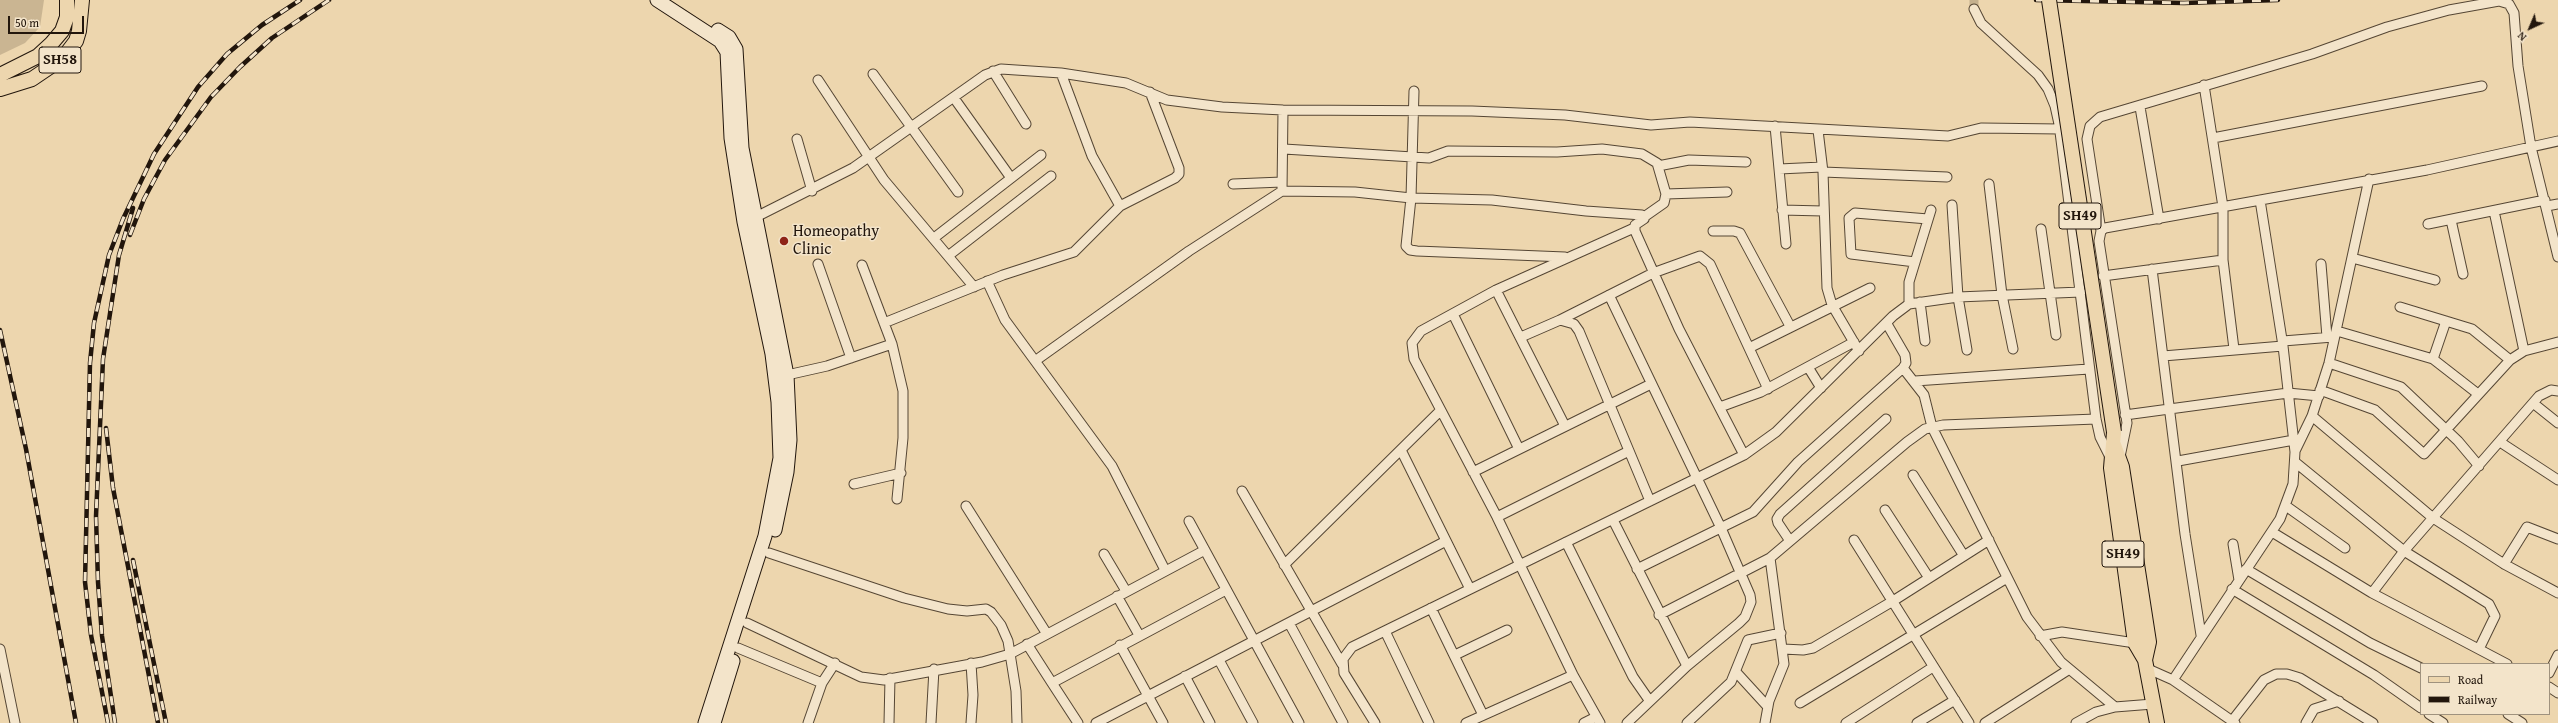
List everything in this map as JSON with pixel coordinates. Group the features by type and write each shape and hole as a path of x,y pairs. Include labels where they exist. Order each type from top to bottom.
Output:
{"main road":[{"name":"SH58","path":"0,75 38,56 51,44 62,30 67,17 67,0"},
{"name":"SH58","path":"0,89 32,78 64,58 76,41 79,31 82,0"},
{"path":"657,0 720,41 727,52 731,138 744,222 772,354 778,402 780,458 765,536 704,723"},
{"path":"674,0 724,33 736,49 742,148 754,218 787,375 790,440 787,472 769,553 714,723"},
{"name":"SH49","path":"2049,0 2114,448 2149,642 2145,664"},
{"name":"SH49","path":"2114,448 2135,643 2145,664 2157,723"}],"street":[{"path":"1974,10 1976,16 1985,27 2026,62 2043,81 2052,98 2060,129 2081,292 2088,369 2096,419 2100,437 2114,448 2126,430 2125,415 2103,276 2099,241 2102,231 2087,131 2094,120 2100,117 2140,107 2204,84 2312,54 2387,27 2449,10 2505,2 2513,8 2519,73 2531,147 2557,247 2558,257"},
{"path":"754,218 812,191 868,158 993,70 1061,73 1126,82 1173,101 1283,110 1414,112 1472,111 1565,115 1651,125 1690,122 1948,136 1981,128 2060,129"},
{"path":"993,70 1026,124"},
{"path":"1061,73 1092,156 1120,206"},
{"path":"873,74 910,128 958,192"},
{"path":"818,80 889,188 934,238 974,286"},
{"path":"2204,84 2223,207 2223,260 2234,349"},
{"path":"2212,138 2482,86"},
{"path":"1414,91 1411,198 1406,246 1410,250 1568,257"},
{"path":"884,323 987,281 1074,252 1120,206 1175,178 1179,174 1150,92"},
{"path":"954,98 1011,178"},
{"path":"2140,107 2159,219"},
{"path":"1282,187 1284,149 1283,110"},
{"path":"1775,126 1786,244"},
{"path":"1818,130 1822,170 1826,281 1832,305 1859,351"},
{"path":"797,139 812,191"},
{"path":"2102,231 2110,225 2159,219 2369,179 2427,170 2558,141"},
{"path":"1284,149 1412,158 1429,158 1448,151 1557,152 1602,149 1642,154 1652,158 1658,166 1666,194 1664,203 1644,217 1634,228 1496,290 1421,331 1412,343 1414,359 1496,517 1573,675 1598,720 1584,723"},
{"path":"934,238 1041,155"},
{"path":"1658,166 1690,160 1746,162"},
{"path":"1778,169 1947,177"},
{"path":"948,256 1051,176"},
{"path":"2295,452 2312,416 2329,363 2333,335 2369,179"},
{"path":"1233,184 1355,192 1411,198 1492,200 1586,211 1642,215 1644,217"},
{"path":"1989,184 2002,295 2013,349"},
{"path":"1035,361 1189,251 1282,187"},
{"path":"1666,194 1727,192"},
{"path":"2173,680 2201,635 2272,532 2286,506 2293,484 2295,452 2283,343 2260,200"},
{"path":"2428,224 2494,211 2546,203 2558,204"},
{"path":"1952,205 1958,297 1966,350"},
{"path":"1782,210 1823,211"},
{"path":"2494,211 2524,352"},
{"path":"1909,304 1909,282 1915,262 1929,215 1855,213 1849,218 1851,254 1915,262"},
{"path":"2451,220 2463,274"},
{"path":"1634,228 1679,329 1744,455"},
{"path":"2041,229 2056,335"},
{"path":"1713,231 1734,231 1740,233 1790,326"},
{"path":"1521,337 1560,320 1653,273 1700,256 1705,259 1768,388"},
{"path":"2352,258 2435,280"},
{"path":"2103,276 2223,260"},
{"path":"818,264 851,358"},
{"path":"2321,264 2333,335"},
{"path":"862,265 892,344 903,391 901,473 897,499"},
{"path":"2152,269 2178,461 2185,534 2201,635"},
{"path":"987,281 1005,320 1112,466 1166,570"},
{"path":"1749,348 1832,305 1870,288"},
{"path":"1496,290 1565,426"},
{"path":"1342,664 1346,652 1352,647 1744,455 1776,432 1909,304 1958,297 2081,292"},
{"path":"1609,295 1721,528 1741,572 1750,595 1751,602 1744,618 1649,700 1629,722"},
{"path":"1920,302 1925,341"},
{"path":"2400,307 2472,328 2510,360"},
{"path":"1453,314 1519,449"},
{"path":"1560,320 1574,324 1579,330 1650,501"},
{"path":"2433,360 2446,321"},
{"path":"1637,569 1753,512 1798,462 1904,368 1906,364 1905,355 1887,324"},
{"path":"2163,356 2283,343 2333,335 2433,360 2446,367 2478,394"},
{"path":"1720,408 1768,388 1854,342"},
{"path":"2125,415 2288,393 2320,393 2374,410 2424,454 2447,432 2478,394 2510,360 2524,352 2558,342"},
{"path":"787,375 827,366 892,344"},
{"path":"2329,363 2401,388 2480,466"},
{"path":"1808,367 1821,388"},
{"path":"1904,368 1924,395 1932,427 2026,617 2068,670 2114,707"},
{"path":"1915,381 2088,369"},
{"path":"1473,472 1651,384"},
{"path":"2372,593 2404,551 2480,466 2533,403 2545,392 2558,391"},
{"path":"2533,403 2558,423"},
{"path":"1284,566 1440,411"},
{"path":"2312,416 2433,518 2504,564 2558,593"},
{"path":"1790,541 1778,523 1777,518 1780,514 1886,419"},
{"path":"1659,615 1770,558 1906,442 1932,427 2096,419"},
{"path":"2178,461 2294,440"},
{"path":"2500,442 2558,480"},
{"path":"1401,450 1470,589"},
{"path":"1496,517 1629,451"},
{"path":"2295,462 2404,551 2484,601 2493,610 2493,623 2479,649"},
{"path":"854,484 901,473"},
{"path":"1913,475 1964,556"},
{"path":"1242,491 1342,664 1344,673 1375,723"},
{"path":"966,506 1047,634"},
{"path":"2286,506 2345,548"},
{"path":"1885,510 1929,578"},
{"path":"1613,520 1659,615 1687,666"},
{"path":"1189,521 1298,723"},
{"path":"2504,564 2527,527 2558,539"},
{"path":"2272,532 2372,593 2505,663"},
{"path":"1854,540 1969,723"},
{"path":"1783,649 1802,650 1813,648 1893,601 1989,540"},
{"path":"1096,723 1446,541"},
{"path":"1566,542 1633,677 1649,700"},
{"path":"2233,544 2239,580"},
{"path":"747,624 866,678 890,678 1010,654 1205,550"},
{"path":"769,553 904,598 967,611 986,609 991,612 1006,633 1016,691 1017,723"},
{"path":"1104,554 1126,591"},
{"path":"1765,723 1768,707 1782,672 1783,649 1770,558"},
{"path":"2246,569 2370,643 2420,668"},
{"path":"1800,703 1912,634 2008,578"},
{"path":"2232,589 2374,675 2420,707"},
{"path":"1052,683 1120,645 1226,590"},
{"path":"1117,596 1139,635"},
{"path":"1431,608 1455,655 1483,716"},
{"path":"1289,623 1343,723"},
{"path":"1455,655 1508,630"},
{"path":"1385,631 1429,723"},
{"path":"2040,636 2062,632 2135,643"},
{"path":"1687,723 1728,685 1736,672 1748,640 1781,633"},
{"path":"1027,644 1078,723"},
{"path":"1120,645 1149,695 1163,723"},
{"path":"738,648 822,683"},
{"path":"0,649 15,723"},
{"path":"2550,671 2558,655"},
{"path":"1219,660 1253,723"},
{"path":"808,723 822,683 835,663"},
{"path":"971,663 973,695 971,723"},
{"path":"2145,664 2173,680 2234,722 2255,689 2276,674 2287,674 2300,678 2373,723"},
{"path":"1846,723 1933,667"},
{"path":"931,723 934,669"},
{"path":"1985,723 2068,670"},
{"path":"1736,672 1768,707"},
{"path":"1466,723 1573,675"},
{"path":"1185,676 1210,723"},
{"path":"889,723 890,678"},
{"path":"1917,723 1955,700"},
{"path":"2306,723 2314,709 2339,702"},
{"path":"2076,723 2096,712 2114,707 2153,704"},
{"path":"2431,715 2443,723"},
{"path":"2511,715 2522,723"}],"shaded area":[{"path":"0,0 44,0 40,27 25,43 0,55"}],"tunnel":[{"path":"1974,0 1974,9"}],"railway":[{"path":"108,723 91,635 85,582 90,363 94,323 109,255 123,219 154,154 198,87 227,54 262,25 300,0"},
{"path":"130,235 144,199 165,160 211,97 240,67 272,38 329,0"},
{"path":"2036,0 2184,3 2278,0"},
{"path":"115,723 102,636 98,582 96,516 103,359 119,255 133,208"},
{"path":"0,330 26,449 76,723"},
{"path":"106,428 113,488 158,723"},
{"path":"133,560 166,723"}],"place":[{"name":"Homeopathy Clinic","path":"784,241"}]}
